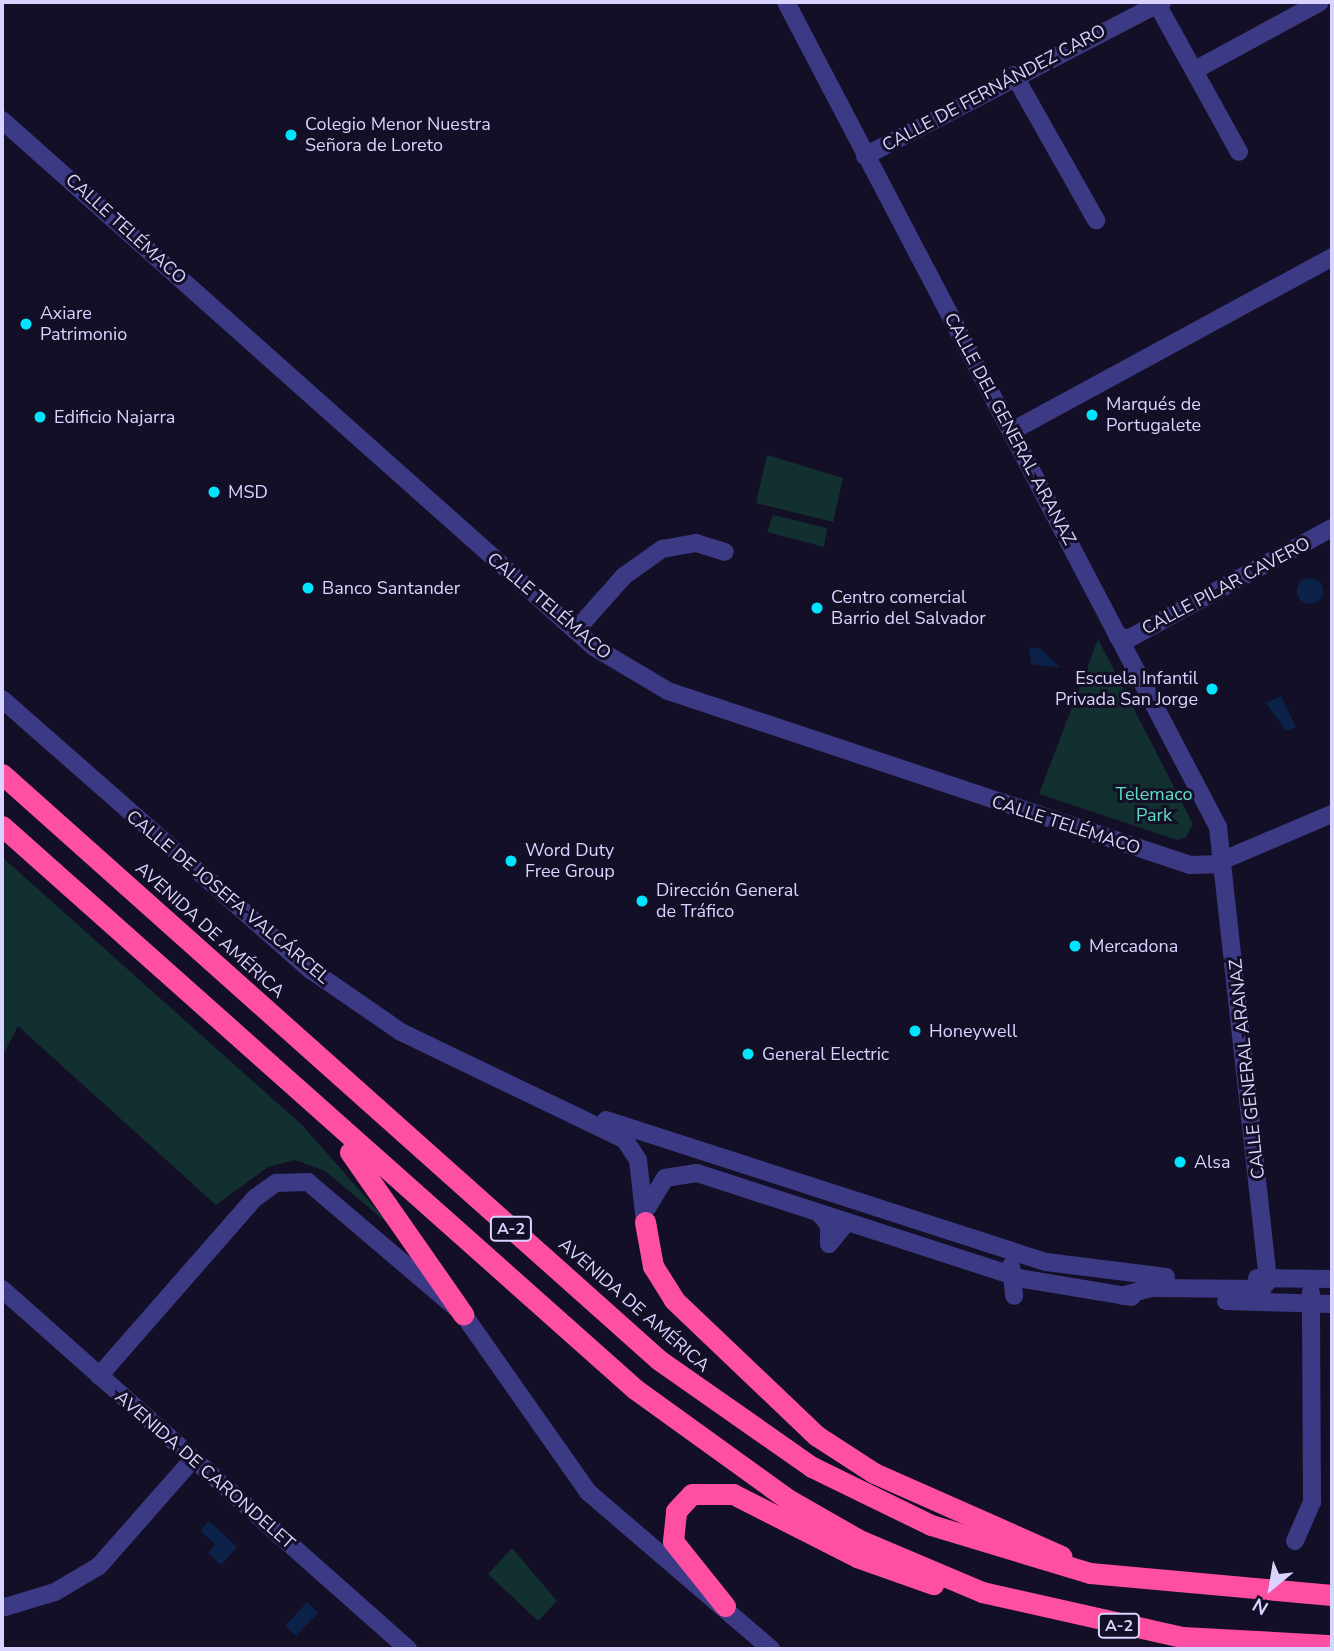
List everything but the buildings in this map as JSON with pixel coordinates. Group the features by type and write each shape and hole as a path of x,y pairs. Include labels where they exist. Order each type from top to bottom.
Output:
{"highway":[{"name":"AVENIDA DE AMÉRICA","path":"2,774 659,1360 734,1418 870,1499 1005,1550 1090,1573 1332,1595"},
{"name":"A-2","path":"2,826 318,1111 710,1448 859,1540 982,1592 1182,1637 1332,1645"},
{"path":"318,1111 463,1314"},
{"path":"645,1222 653,1266 674,1300 817,1436 874,1473 1010,1530 1090,1573"},
{"path":"725,1606 673,1541 676,1511 692,1493 733,1494 895,1573 982,1592"}],"street":[{"name":"CALLE DEL GENERAL ARANAZ","path":"786,2 1215,818 1224,860"},
{"path":"1195,70 1320,2"},
{"name":"CALLE DE FERNÁNDEZ CARO","path":"865,156 1014,75 1159,3"},
{"path":"1159,3 1239,152"},
{"path":"1014,75 1096,220"},
{"name":"CALLE TELÉMACO","path":"2,120 576,630 613,660 691,702 1190,865 1224,860 1332,814"},
{"path":"1012,431 1332,257"},
{"name":"CALLE PILAR CAVERO","path":"1118,637 1130,638 1332,528"},
{"path":"576,630 624,576 662,550 696,543 725,552"},
{"name":"CALLE DE JOSEFA VALCÁRCEL","path":"2,699 311,970 401,1032 548,1104 603,1127 633,1149 645,1222"},
{"name":"CALLE GENERAL ARANAZ","path":"1224,860 1268,1278"},
{"name":"CALLE DE JOSEFA VALCÁRCEL","path":"548,1104 1046,1262 1113,1274 1332,1279"},
{"name":"CALLE DE JOSEFA VALCÁRCEL","path":"645,1222 658,1184 687,1172 1020,1278 1122,1296 1332,1304"},
{"path":"99,1376 255,1198 287,1180 318,1187 463,1314 571,1475 725,1606 771,1649"},
{"name":"CALLE DE JOSEFA VALCÁRCEL","path":"802,1184 810,1196 896,1226 916,1244"},
{"path":"819,1213 829,1225 829,1244 847,1222"},
{"name":"CALLE DE JOSEFA VALCÁRCEL","path":"927,1226 953,1245 1009,1264 1020,1278"},
{"name":"CALLE DE JOSEFA VALCÁRCEL","path":"1020,1278 1041,1271 1085,1280 1113,1274"},
{"name":"CALLE DE JOSEFA VALCÁRCEL","path":"1122,1296 1151,1288 1262,1289 1268,1278"},
{"path":"1295,1541 1312,1502 1311,1279"},
{"name":"AVENIDA DE CARONDELET","path":"3,1294 408,1649"},
{"path":"2,1608 55,1592 99,1566 192,1459"}],"green space":[{"path":"767,455 843,478 833,522 756,503"},
{"path":"773,515 827,528 824,547 767,532"},
{"name":"Telemaco Park","path":"1098,639 1193,824 1186,837 1177,840 1039,794"},
{"path":"2,857 303,1126 391,1226 325,1171 295,1160 268,1167 216,1205 18,1026 2,1057"},
{"path":"512,1548 557,1601 538,1621 488,1574"}],"water":[{"path":"1310,578 1319,582 1323,591 1319,600 1310,604 1301,600 1297,591 1301,582"},
{"path":"1029,647 1040,648 1060,668 1031,664"},
{"path":"1281,696 1296,727 1286,731 1266,703"},
{"path":"209,1521 237,1547 221,1565 208,1553 215,1544 200,1531"},
{"path":"307,1602 318,1613 296,1636 285,1626"}],"place":[{"name":"Colegio Menor Nuestra Señora de Loreto","path":"291,135"},
{"name":"Axiare Patrimonio","path":"26,324"},
{"name":"Marqués de Portugalete","path":"1092,415"},
{"name":"Edificio Najarra","path":"40,417"},
{"name":"MSD","path":"214,492"},
{"name":"Banco Santander","path":"308,588"},
{"name":"Centro comercial Barrio del Salvador","path":"817,608"},
{"name":"Escuela Infantil Privada San Jorge","path":"1212,689"},
{"name":"Word Duty Free Group","path":"511,861"},
{"name":"Dirección General de Tráfico","path":"642,901"},
{"name":"Mercadona","path":"1075,946"},
{"name":"Honeywell","path":"915,1031"},
{"name":"General Electric","path":"748,1054"},
{"name":"Alsa","path":"1180,1162"}]}
